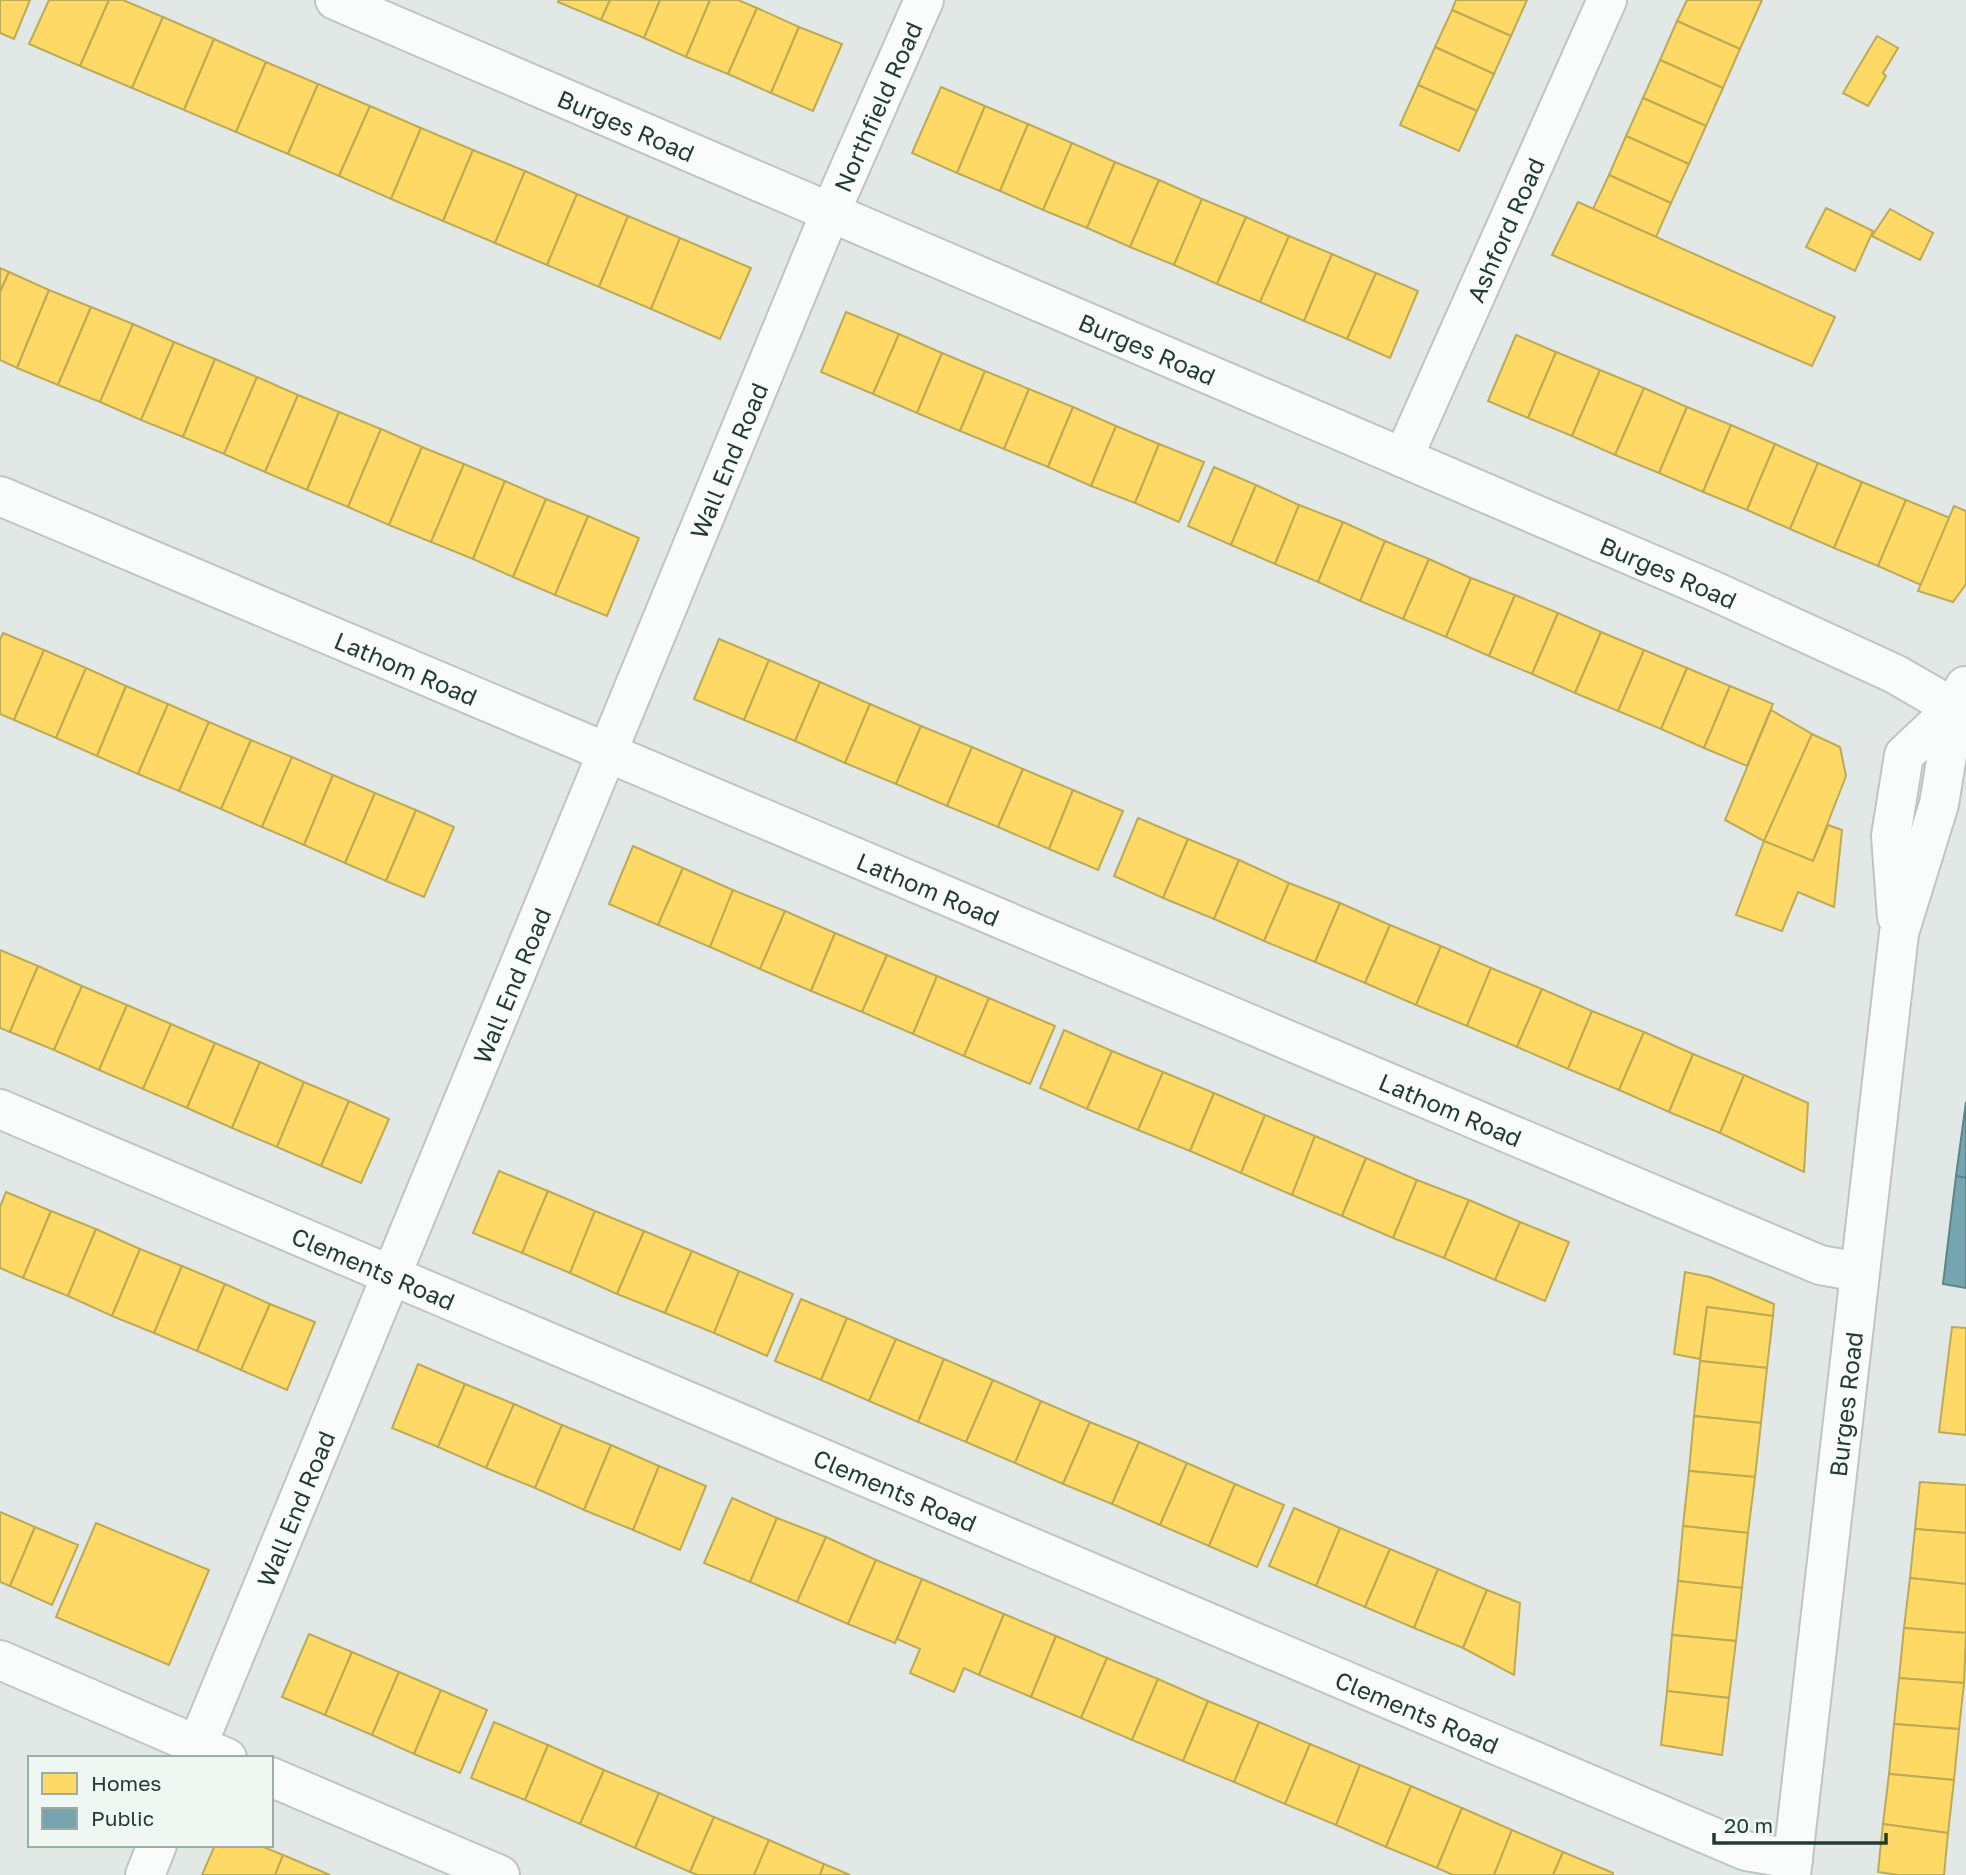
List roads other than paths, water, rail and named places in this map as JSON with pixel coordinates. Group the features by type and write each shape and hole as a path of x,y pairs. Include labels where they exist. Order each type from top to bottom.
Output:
{"street":[{"name":"Burges Road","path":"335,0 1800,628 1895,674 1962,702 1904,755 1891,836 1899,933 1792,1867"},
{"name":"Northfield Road","path":"830,213 925,0"},
{"name":"Ashford Road","path":"1403,458 1607,0"},
{"name":"Wall End Road","path":"206,1753 392,1277 830,213"},
{"name":"Lathom Road","path":"0,496 1820,1265 1859,1272"},
{"name":"Clements Road","path":"0,1109 1734,1846 1792,1867"},
{"path":"0,1660 206,1753"},
{"path":"273,1778 500,1875"},
{"path":"145,1875 156,1847"}]}
